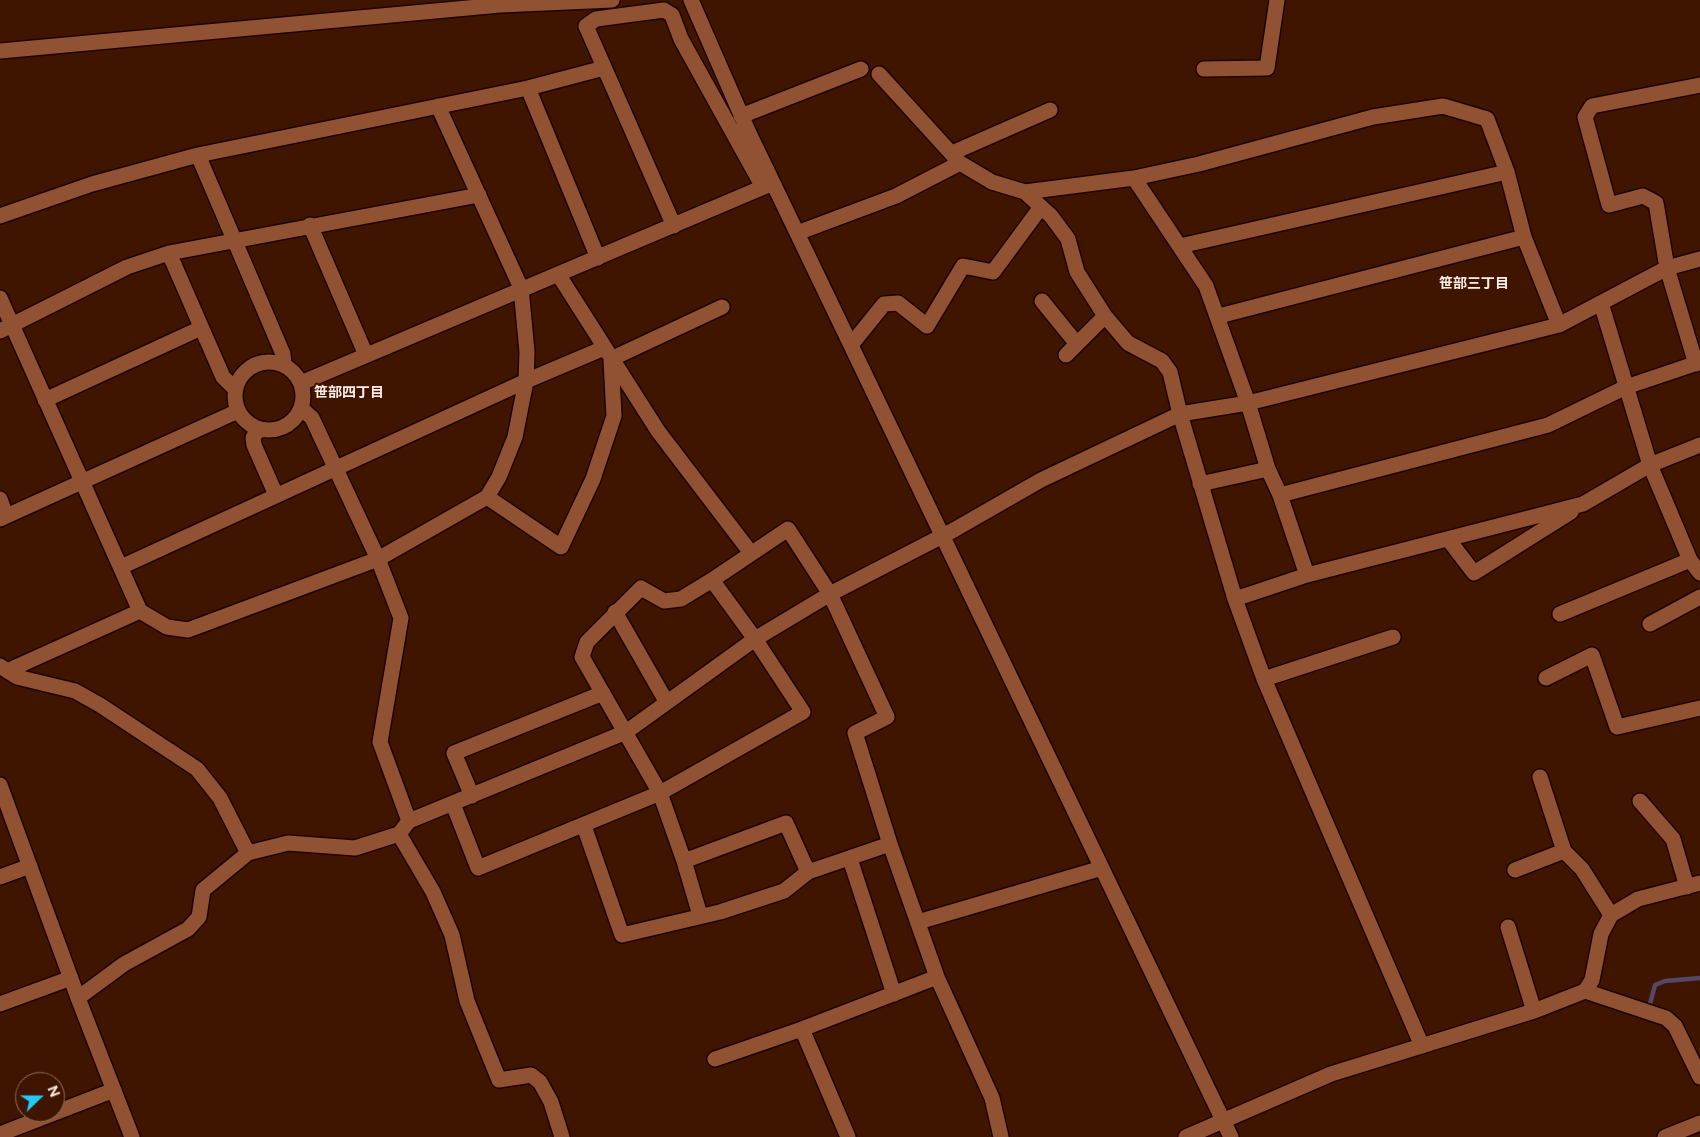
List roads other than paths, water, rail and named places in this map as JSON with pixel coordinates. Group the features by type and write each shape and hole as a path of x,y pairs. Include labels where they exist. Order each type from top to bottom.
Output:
{"street":[{"path":"0,51 505,3 612,0"},
{"path":"691,0 741,116 768,185"},
{"path":"1204,69 1267,68 1277,0"},
{"path":"674,226 586,26 596,19 664,10 672,15 681,39 797,234 1231,1137"},
{"path":"0,216 92,184 198,155 528,88 604,68"},
{"path":"741,116 861,70"},
{"path":"880,74 956,158 992,182 1025,192 1134,178 1199,164 1373,117 1443,106 1487,119 1507,172 1524,237 1559,325"},
{"path":"1280,495 1548,425 1626,387 1698,363 1667,268 1656,203 1643,196 1609,205 1585,117 1592,106 1700,85"},
{"path":"528,88 598,258"},
{"path":"0,298 6,327 45,400 140,611 167,627 188,630 378,559 487,497 499,477 515,437 526,381 527,352 521,288 438,106"},
{"path":"797,234 896,196 956,158 1050,110"},
{"path":"198,155 283,354 284,365"},
{"path":"1180,246 1507,172"},
{"path":"1134,178 1206,286 1248,403 1268,469 1280,495 1307,575"},
{"path":"301,383 521,288 598,258 768,185"},
{"path":"1025,192 1041,207 1068,239 1077,272 1105,316 1128,343 1162,361 1170,372 1180,414 1234,599 1264,679 1422,1046"},
{"path":"6,327 127,267 169,253 479,194"},
{"path":"852,345 884,304 898,303 927,326 963,266 993,272 1041,207"},
{"path":"310,225 366,355"},
{"path":"1218,316 1524,237"},
{"path":"169,253 223,377 235,389 238,411 250,425 258,429 269,430 288,424 296,417 301,408 303,391 301,383 284,365 268,362 246,371 235,389"},
{"path":"78,998 124,964 188,929 199,917 203,890 248,853 288,843 355,848 400,834 409,821 626,732 666,701 755,639 830,594 942,536 1041,480 1180,414 1248,403 1559,325 1667,268 1700,259"},
{"path":"558,274 607,354 658,431 750,553"},
{"path":"1042,302 1077,344"},
{"path":"1601,303 1650,465 1690,560 1700,574"},
{"path":"120,567 526,381 607,354 722,307"},
{"path":"1066,355 1105,316"},
{"path":"45,400 201,328"},
{"path":"487,497 561,547 593,479 614,416 607,354"},
{"path":"301,408 312,418 378,559 401,618 380,742 409,821"},
{"path":"0,499 3,518 238,411"},
{"path":"258,429 253,438 254,445 276,495"},
{"path":"1448,539 1474,573 1583,504 1650,465 1700,445"},
{"path":"1200,484 1268,469"},
{"path":"1234,599 1307,575 1583,504"},
{"path":"700,915 684,861 660,793 582,657 587,642 641,588 664,601 681,599 788,530 830,594 887,717 855,733 890,844 937,977 992,1098 1001,1137"},
{"path":"1560,614 1690,560"},
{"path":"453,804 478,868 584,826 660,793 803,712 755,639 712,580"},
{"path":"1650,624 1700,597"},
{"path":"3,668 140,611"},
{"path":"615,612 666,701"},
{"path":"1264,679 1393,637"},
{"path":"1546,678 1592,655 1617,727 1700,708"},
{"path":"3,668 31,682 75,692 100,705 197,770 220,798 248,853"},
{"path":"472,796 454,752 603,693"},
{"path":"1540,778 1564,851 1582,869 1611,915"},
{"path":"0,785 78,998 132,1137"},
{"path":"1186,1137 1331,1074 1534,1011 1585,991 1592,980 1601,934 1611,915 1638,900 1694,885 1673,839 1640,802"},
{"path":"684,861 786,823 808,872"},
{"path":"584,826 622,935 700,915 720,912 784,891 808,872 890,844"},
{"path":"400,834 433,892 452,935 467,1001 499,1080 531,1075 540,1082 551,1102 562,1137"},
{"path":"1515,870 1564,851"},
{"path":"850,859 894,994"},
{"path":"0,877 30,866"},
{"path":"918,922 1102,868"},
{"path":"1508,927 1534,1011"},
{"path":"715,1059 802,1029 937,977"},
{"path":"0,1004 71,978"},
{"path":"1585,991 1666,1018 1675,1026 1700,1077"},
{"path":"802,1029 848,1137"},
{"path":"0,1134 114,1090"},
{"path":"1665,1137 1700,1123"}],"waterway":[{"path":"1650,1004 1655,985 1665,981 1700,978"}],"district":[{"name":"笹部三丁目","path":"1474,284"},
{"name":"笹部四丁目","path":"349,393"}]}
